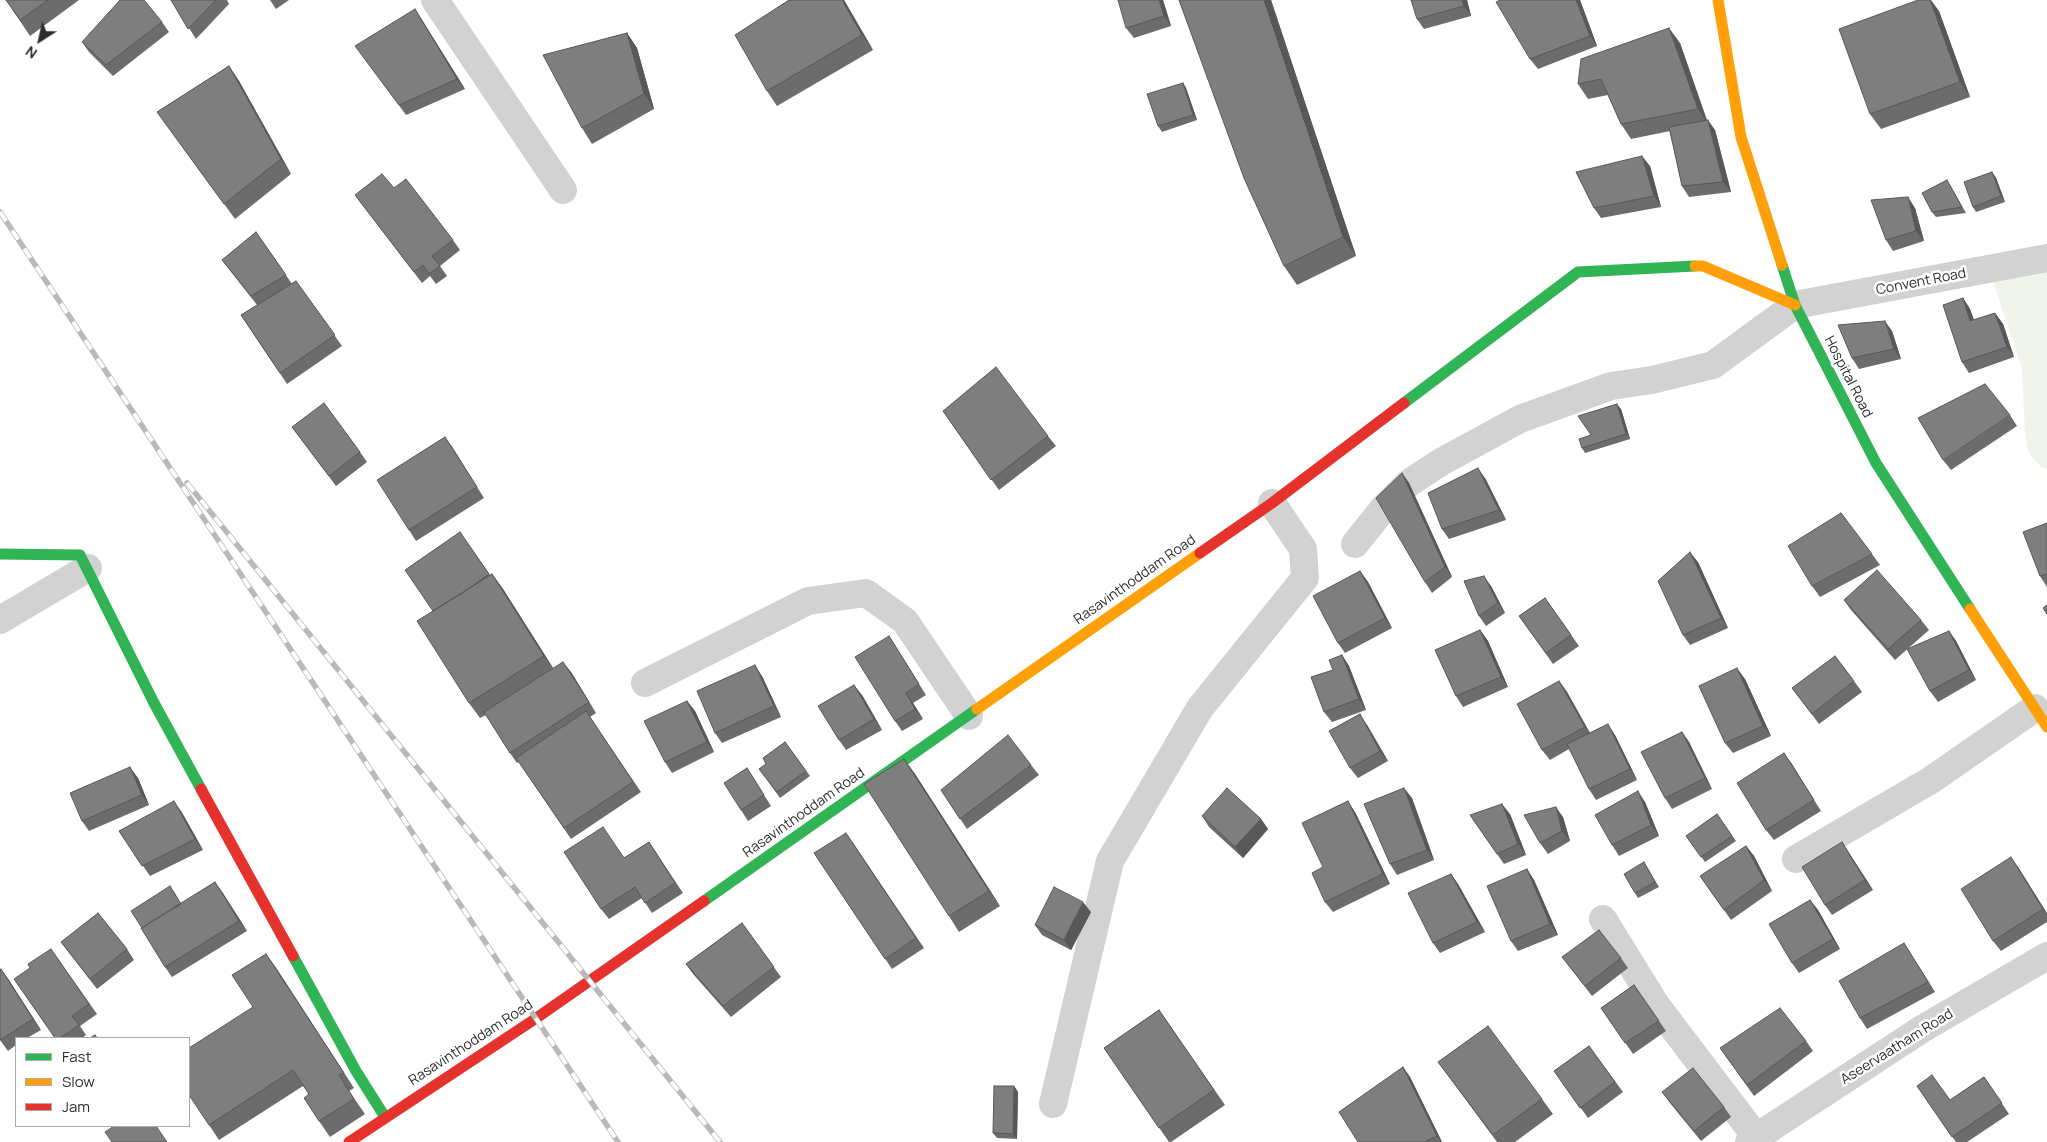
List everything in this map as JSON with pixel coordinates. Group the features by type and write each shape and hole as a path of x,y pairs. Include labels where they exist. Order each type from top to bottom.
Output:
{"street":[{"path":"435,0 563,190"},
{"name":"Hospital Road","path":"1718,0 1741,137 1795,305 1876,463 2041,717"},
{"name":"Convent Road","path":"1795,305 2047,258"},
{"name":"Rasavinthoddam Road","path":"349,1142 385,1116 535,1019 1272,503 1578,272 1703,266 1795,305"},
{"path":"1354,544 1383,509 1409,484 1441,462 1520,418 1611,386 1652,380 1714,365 1795,305"},
{"path":"1053,1104 1110,861 1200,708 1305,578 1303,549 1272,503"},
{"path":"0,554 80,554 154,704 356,1071 385,1116"},
{"path":"0,620 88,568"},
{"path":"645,683 808,601 866,592 905,621 969,716"},
{"path":"1796,858 2041,717"},
{"path":"1603,919 1656,1005 1755,1140"},
{"name":"Aseervaatham Road","path":"1755,1140 1922,1029 2047,956"}],"shaded area":[{"path":"2047,258 2047,469 2042,468 2028,452 2025,434 2022,369 1989,269"}],"building":[{"path":"6,0 48,0 20,20"},
{"path":"120,0 144,0 162,22 106,65 82,42"},
{"path":"171,0 216,0 188,29"},
{"path":"789,0 842,0 862,35 767,91 735,35"},
{"path":"1118,0 1159,0 1164,16 1126,28"},
{"path":"1179,0 1264,0 1343,237 1284,266 1244,178"},
{"path":"1411,0 1462,0 1464,6 1417,19"},
{"path":"1500,0 1576,0 1590,36 1530,59 1496,2"},
{"path":"1918,0 1930,0 1960,82 1870,114 1839,29"},
{"path":"415,9 457,79 399,105 355,46"},
{"path":"1669,28 1698,109 1621,124 1601,79 1578,84 1581,59"},
{"path":"627,33 644,94 582,128 543,55"},
{"path":"229,66 281,159 224,204 157,112"},
{"path":"1183,83 1193,115 1158,126 1147,94"},
{"path":"1708,120 1723,182 1682,186 1669,127"},
{"path":"1642,156 1654,196 1594,208 1576,172"},
{"path":"1992,172 2001,196 1973,207 1964,182"},
{"path":"382,174 394,188 406,179 453,240 432,256 440,266 429,274 423,265 414,272 355,195"},
{"path":"1947,180 1962,207 1932,212 1922,193"},
{"path":"1908,197 1916,231 1886,240 1871,200"},
{"path":"256,232 286,275 251,296 222,260"},
{"path":"296,281 335,335 280,373 241,315"},
{"path":"1963,298 1970,321 1995,313 2007,347 1962,362 1943,305"},
{"path":"1885,321 1894,349 1852,358 1838,325"},
{"path":"996,367 1048,436 991,480 943,411"},
{"path":"1985,384 2010,415 1943,460 1918,418"},
{"path":"324,403 360,452 329,476 292,427"},
{"path":"1617,404 1626,434 1582,448 1579,439 1591,435 1578,416"},
{"path":"445,437 477,487 409,530 377,480"},
{"path":"1478,468 1499,510 1442,529 1428,493"},
{"path":"1402,473 1445,567 1425,582 1376,498"},
{"path":"1841,513 1872,554 1812,586 1788,546"},
{"path":"2047,523 2047,574 2040,576 2023,532"},
{"path":"460,532 489,574 433,611 405,570"},
{"path":"1690,552 1721,618 1683,635 1658,581"},
{"path":"1877,570 1921,620 1888,649 1844,600"},
{"path":"1360,571 1385,618 1338,643 1313,596"},
{"path":"492,574 544,656 469,703 417,621"},
{"path":"1484,576 1498,603 1479,616 1464,581"},
{"path":"1545,598 1571,635 1546,653 1519,616"},
{"path":"2047,605 2047,614 2043,608"},
{"path":"1480,630 1501,677 1456,696 1435,650"},
{"path":"1949,631 1969,670 1930,691 1907,649"},
{"path":"889,636 919,684 906,693 915,709 895,721 855,657"},
{"path":"1342,655 1359,699 1324,712 1311,677 1333,670 1329,660"},
{"path":"1835,656 1854,681 1812,714 1792,688"},
{"path":"563,662 589,702 510,753 484,712"},
{"path":"755,665 774,706 715,733 697,691"},
{"path":"1737,668 1763,726 1725,743 1699,686"},
{"path":"1559,681 1585,727 1542,750 1517,704"},
{"path":"854,685 874,719 839,740 818,706"},
{"path":"687,701 707,742 665,762 644,721"},
{"path":"586,711 633,782 564,828 516,758"},
{"path":"1360,714 1380,751 1350,768 1329,731"},
{"path":"1608,724 1630,769 1589,789 1567,744"},
{"path":"1682,732 1705,778 1665,798 1641,752"},
{"path":"1008,735 1031,765 960,819 941,790"},
{"path":"785,742 806,771 777,792 759,769 766,764 763,758"},
{"path":"1784,753 1814,800 1766,830 1737,783"},
{"path":"904,759 989,891 949,916 864,784"},
{"path":"130,767 142,795 82,821 70,793"},
{"path":"747,768 764,795 741,810 724,783"},
{"path":"1227,788 1261,819 1235,847 1202,816"},
{"path":"1404,788 1427,850 1390,864 1364,804"},
{"path":"1638,791 1651,825 1612,845 1595,815"},
{"path":"174,801 195,839 142,866 119,831"},
{"path":"1348,801 1383,874 1325,902 1312,873 1323,867 1302,823"},
{"path":"1502,804 1518,844 1497,854 1470,815"},
{"path":"1556,807 1562,831 1540,843 1524,815"},
{"path":"1717,814 1732,836 1701,857 1686,836"},
{"path":"603,827 624,858 649,842 675,883 645,903 635,887 601,909 564,852"},
{"path":"846,833 916,938 885,959 814,853"},
{"path":"1842,842 1865,880 1825,905 1802,867"},
{"path":"1746,846 1764,880 1724,910 1700,876"},
{"path":"2011,857 2043,909 1993,941 1961,889"},
{"path":"1644,862 1655,882 1635,893 1624,874"},
{"path":"1527,869 1550,924 1511,941 1487,886"},
{"path":"1451,874 1477,922 1433,943 1408,893"},
{"path":"215,882 239,921 165,967 141,928"},
{"path":"170,886 181,904 142,928 131,911"},
{"path":"1054,887 1083,902 1064,940 1035,925"},
{"path":"1810,900 1833,939 1792,963 1769,924"},
{"path":"98,913 127,949 90,979 61,942"},
{"path":"742,923 774,967 723,1006 686,964"},
{"path":"1599,930 1621,958 1585,986 1562,957"},
{"path":"1904,943 1928,982 1860,1018 1839,981"},
{"path":"51,949 89,1004 72,1016 79,1025 61,1037 54,1037 14,979 30,968 28,964"},
{"path":"266,954 344,1073 339,1075 354,1099 319,1121 304,1098 309,1094 293,1070 209,1125 190,1096 190,1047 253,1007 232,975"},
{"path":"0,970 33,1019 0,1040"},
{"path":"1634,985 1659,1021 1625,1043 1601,1008"},
{"path":"1780,1008 1806,1041 1747,1085 1720,1048"},
{"path":"1159,1010 1214,1090 1159,1128 1104,1048"},
{"path":"1488,1026 1542,1099 1493,1135 1438,1062"},
{"path":"1589,1046 1615,1082 1580,1108 1554,1071"},
{"path":"1403,1067 1437,1136 1424,1142 1358,1142 1339,1112"},
{"path":"1693,1068 1724,1107 1694,1131 1662,1092"},
{"path":"1932,1075 1950,1100 1984,1077 2002,1103 1952,1137 1917,1086"},
{"path":"994,1086 1014,1086 1013,1134 993,1133"},
{"path":"112,1127 157,1127 167,1142 112,1142 105,1132"}],"railway":[{"path":"0,212 618,1142"},
{"path":"187,483 720,1142"}],"traffic: fast":[{"path":"1782,265 1795,305 1876,463 1970,609"},
{"path":"1404,403 1578,272 1695,266"},
{"path":"0,554 80,555 154,703 201,789"},
{"path":"704,901 977,709"},
{"path":"293,956 356,1071 385,1117"}],"traffic: slow":[{"path":"1718,0 1741,137 1782,265"},
{"path":"1695,266 1703,266 1795,305"},
{"path":"977,709 1200,553"},
{"path":"1970,609 2047,727"}],"traffic: jam":[{"path":"1200,553 1272,503 1404,403"},
{"path":"201,789 293,956"},
{"path":"349,1142 535,1019 704,901"}]}
